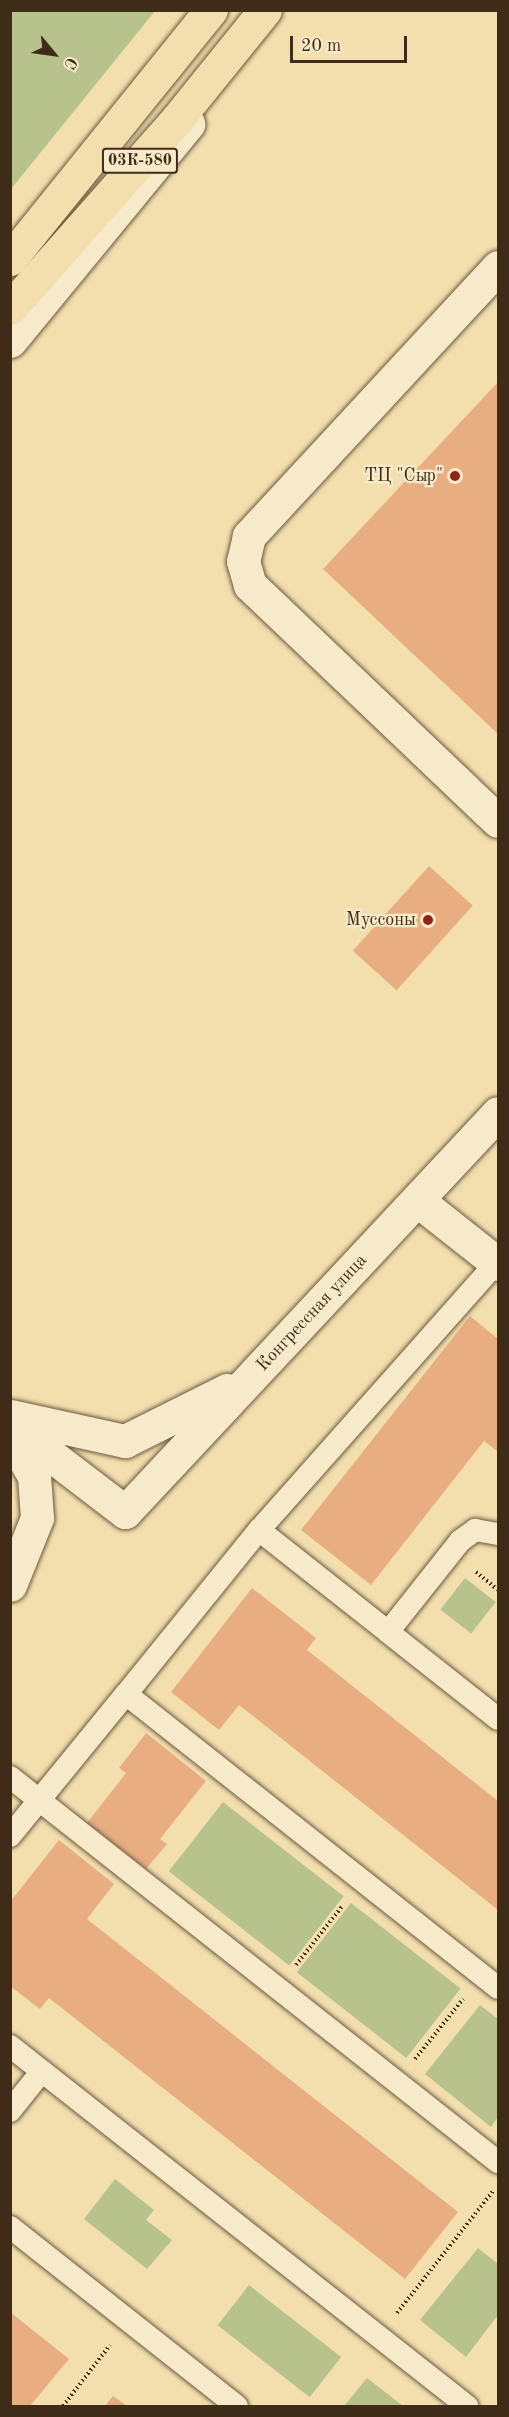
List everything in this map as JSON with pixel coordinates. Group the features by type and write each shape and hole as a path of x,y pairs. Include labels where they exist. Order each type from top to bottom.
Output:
{"highway":[{"name":"03К-580","path":"10,259 211,10"},
{"name":"03К-580","path":"10,308 177,119 266,10"}],"street":[{"path":"10,341 162,162 266,10"},
{"path":"498,267 249,536 243,561 250,585 498,821"},
{"name":"Конгрессная улица","path":"10,1424 125,1512 498,1113"},
{"path":"417,1200 497,1263"},
{"path":"10,1416 125,1441 252,1377"},
{"path":"10,1435 34,1476 37,1518 10,1585"}],"lane":[{"path":"10,1836 259,1530 497,1263"},
{"path":"259,1530 498,1719"},
{"path":"388,1632 460,1541 475,1530 498,1534"},
{"path":"126,1694 490,1981"},
{"path":"10,1777 498,2162"},
{"path":"10,2046 466,2406"},
{"path":"10,2111 42,2071"},
{"path":"10,2227 237,2406"}],"path":[{"path":"482,1565 476,1572 498,1590"},
{"path":"277,1988 362,1880"},
{"path":"397,2082 490,1981"},
{"path":"378,2337 498,2184"},
{"path":"63,2406 128,2320"}],"green space":[{"path":"10,11 155,11 11,189"},
{"path":"465,1578 496,1602 471,1634 440,1610"},
{"path":"223,1802 344,1896 289,1966 169,1871"},
{"path":"351,1903 461,1989 406,2058 297,1972"},
{"path":"480,2005 498,2019 498,2117 491,2127 425,2074"},
{"path":"115,2179 154,2210 146,2220 172,2240 147,2269 84,2219"},
{"path":"478,2248 498,2264 498,2315 466,2357 420,2320"},
{"path":"249,2285 341,2357 310,2397 218,2325"},
{"path":"367,2378 403,2406 344,2406"}],"building":[{"name":"ТЦ \"Сыр\"","path":"498,382 498,734 323,569"},
{"path":"429,866 473,905 397,990 353,951"},
{"path":"470,1316 498,1339 498,1452 484,1441 371,1585 301,1530"},
{"path":"252,1588 316,1638 307,1650 498,1801 498,1910 239,1705 219,1730 171,1692"},
{"path":"146,1733 206,1781 160,1839 167,1844 146,1869 87,1823 126,1773 119,1768"},
{"path":"59,1840 114,1884 87,1919 458,2212 405,2279 49,1998 40,2009 10,1986 10,1902"},
{"path":"10,2312 69,2359 30,2406 10,2406"},
{"path":"113,2396 127,2406 105,2406"}],"place":[{"name":"ТЦ \"Сыр\"","path":"455,476"},
{"name":"Муссоны","path":"428,920"}]}
